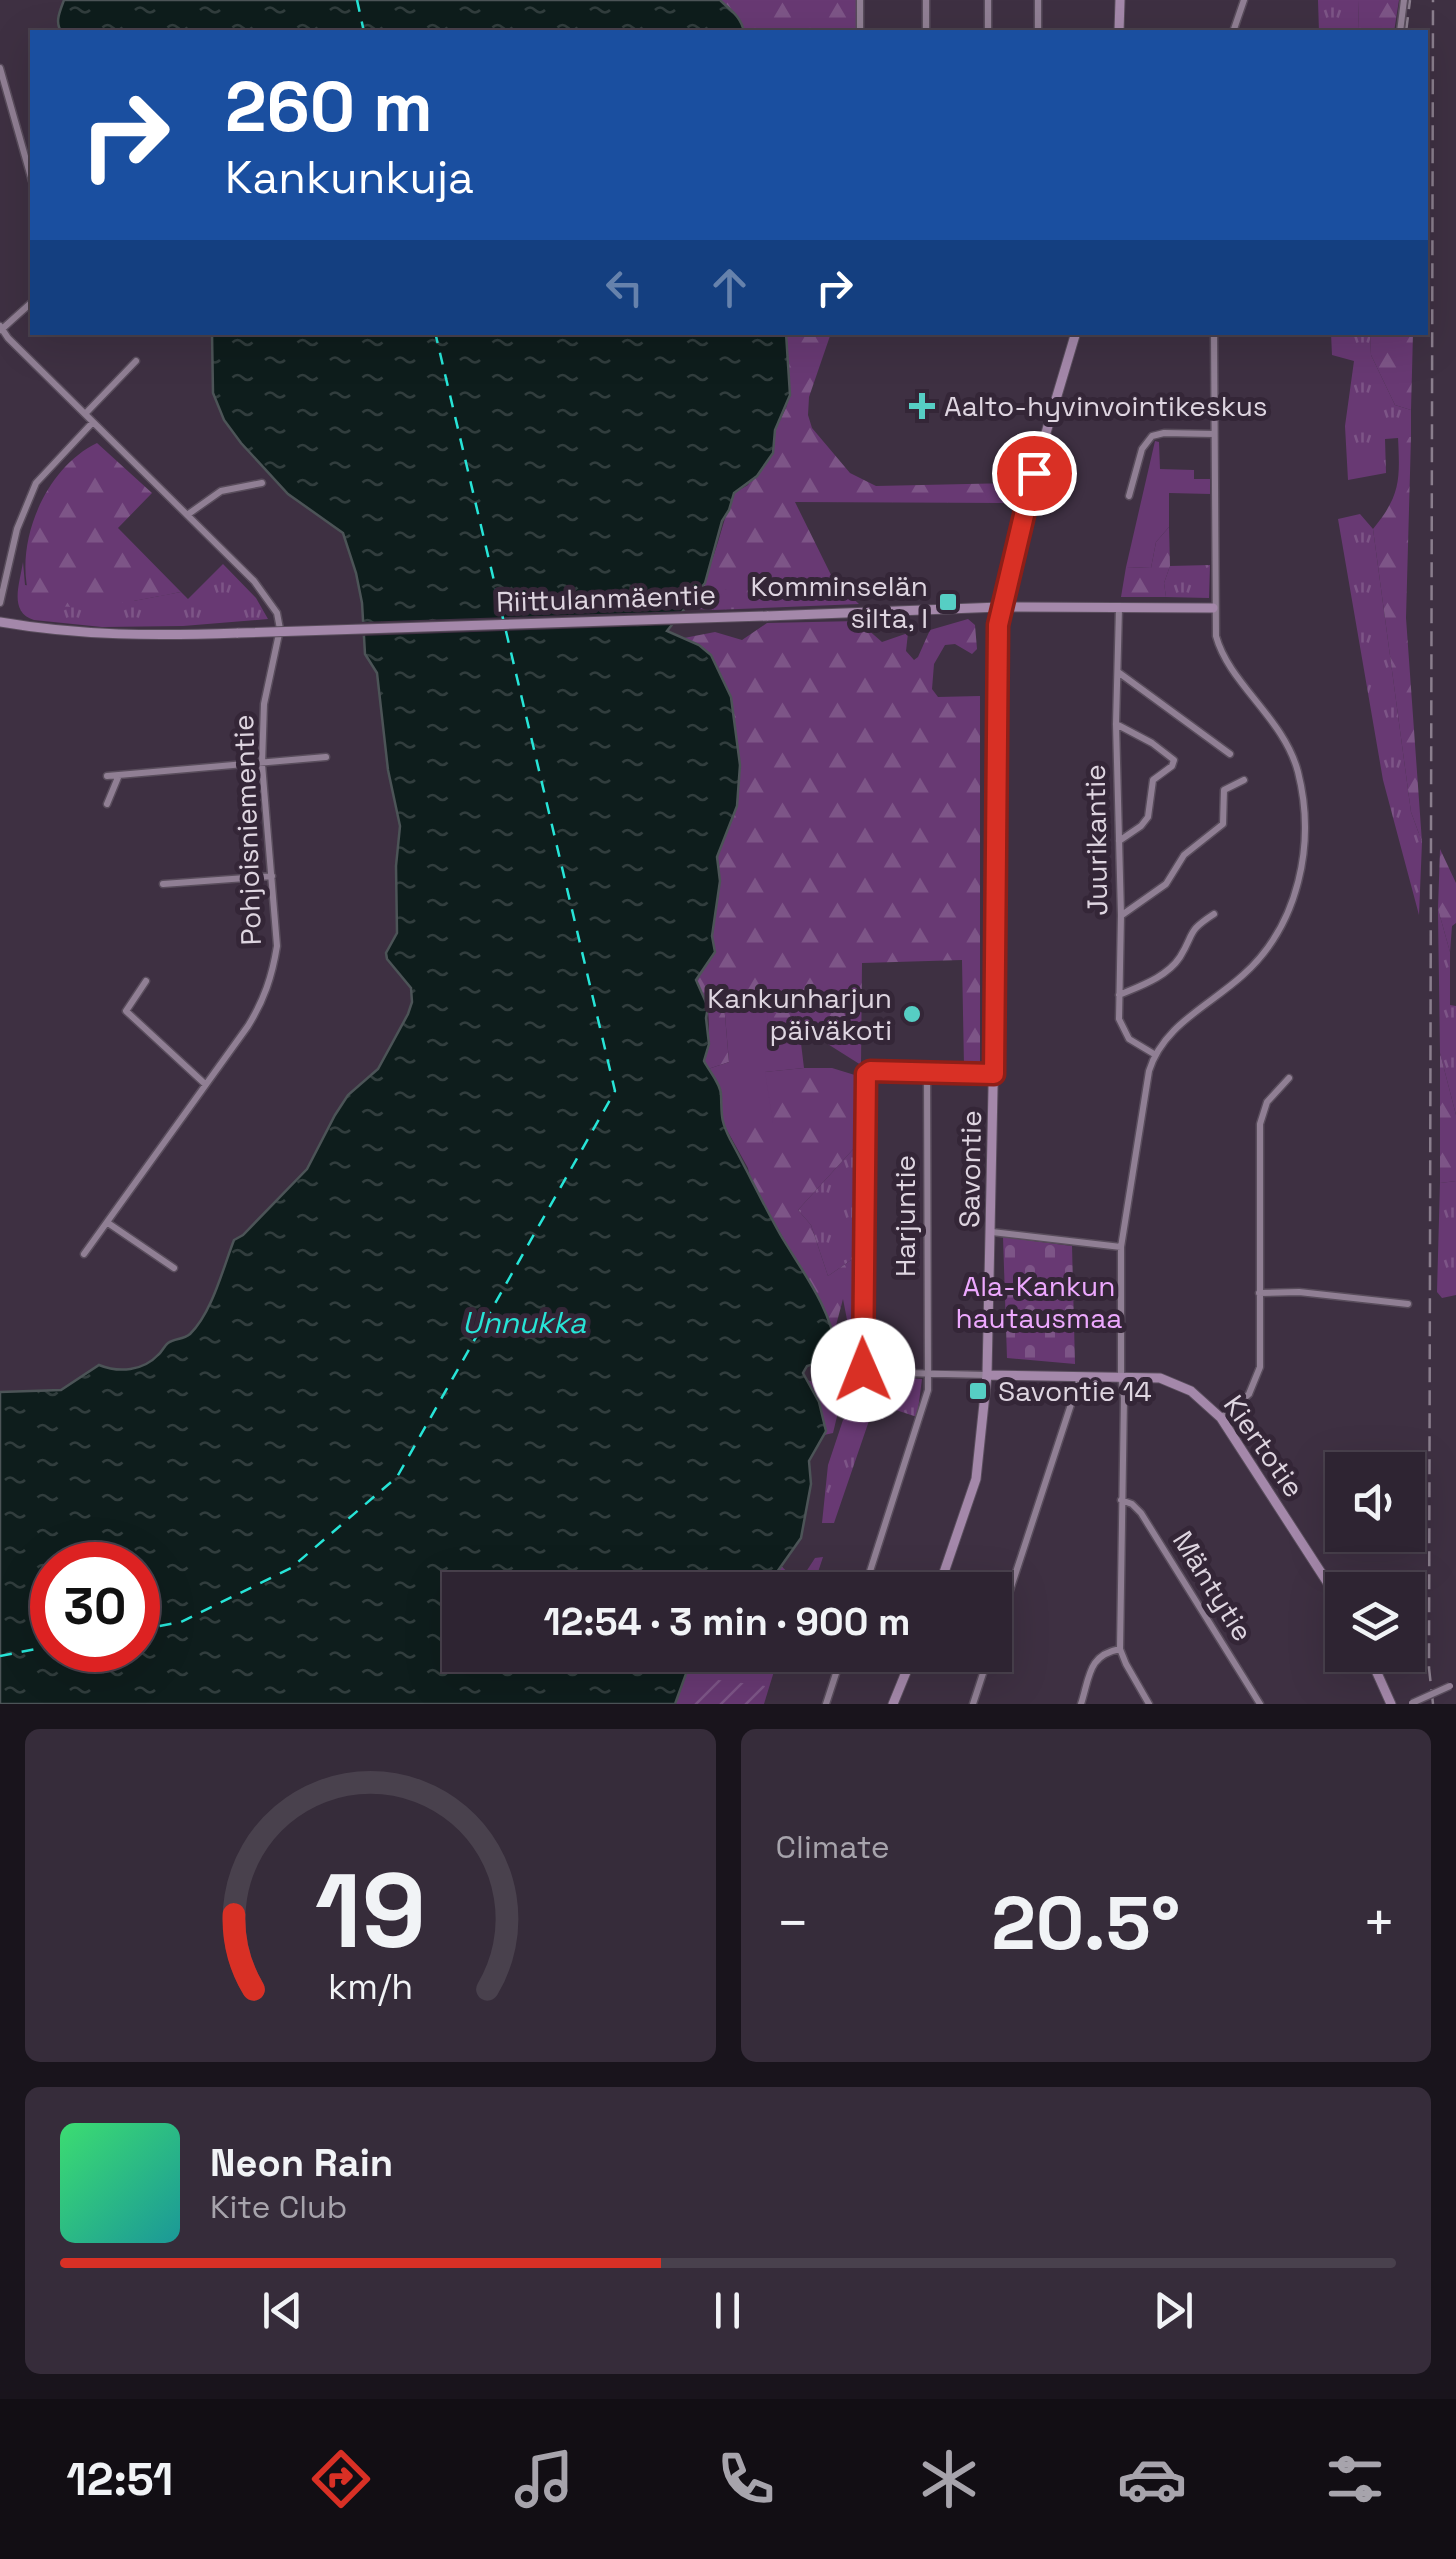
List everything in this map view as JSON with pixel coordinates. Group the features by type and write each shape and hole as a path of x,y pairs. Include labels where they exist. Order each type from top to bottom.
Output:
{"street":[{"path":"860,0 860,30"},
{"path":"926,0 926,30"},
{"path":"988,0 988,30"},
{"path":"1038,0 1038,30"},
{"path":"1120,0 1120,30"},
{"path":"1234,30 1244,0"},
{"path":"1400,30 1404,0"},
{"path":"0,68 30,174"},
{"path":"1,329 30,304"},
{"name":"Pohjoisniementie","path":"1,329 254,581 276,613 280,629 264,704 262,764 277,946 272,975 264,1000 248,1026 84,1254"},
{"name":"Savontie","path":"944,1572 976,1479 987,1375 1000,607 1075,335"},
{"path":"1148,1704 1120,1648 1124,1398 1121,1247 1154,1054 1169,1035 1243,975 1268,945 1295,893 1304,855 1303,800 1297,769 1272,720 1219,647 1214,608 1214,335"},
{"path":"85,414 136,361"},
{"path":"0,602 16,528 36,483 93,422"},
{"path":"1129,496 1144,444 1152,436 1214,434"},
{"path":"187,514 221,491 262,483"},
{"name":"Riittulanmäentie","path":"0,622 116,636 1000,607 1214,608"},
{"name":"Juurikantie","path":"1119,608 1119,1019 1123,1032 1154,1054"},
{"path":"1117,672 1230,754"},
{"path":"1116,724 1152,742 1174,760 1153,780 1148,817 1118,842"},
{"path":"107,776 326,756"},
{"path":"107,804 119,775"},
{"path":"1121,915 1166,884 1184,855 1223,824 1224,790 1244,780"},
{"path":"163,884 272,876"},
{"path":"1119,995 1166,972 1181,956 1190,932 1214,914"},
{"path":"146,981 126,1011 206,1084"},
{"path":"987,1375 866,1373 862,1367 862,1139 864,1078 870,1071 994,1074"},
{"name":"Harjuntie","path":"870,1572 925,1405 927,1072"},
{"path":"1220,1418 1249,1394 1258,1377 1262,1114 1289,1078"},
{"path":"108,1223 174,1268"},
{"path":"992,1232 1121,1247"},
{"path":"1259,1293 1300,1292 1408,1304"},
{"name":"Kiertotie","path":"987,1375 1121,1376 1177,1383 1204,1400 1220,1418 1325,1579"},
{"path":"1012,1584 1080,1376"},
{"name":"Mäntytie","path":"1121,1500 1132,1504 1141,1514 1260,1704"},
{"path":"1081,1704 1094,1661 1104,1652 1120,1648"},
{"path":"826,1704 836,1672"},
{"path":"893,1704 905,1672"},
{"path":"972,1704 983,1672"},
{"path":"1377,1672 1391,1704"},
{"path":"1410,1703 1453,1684"}],"green space":[{"path":"720,0 856,0 856,30 744,30"},
{"path":"1318,0 1358,0 1359,30 1319,30"},
{"path":"1358,0 1399,0 1394,30 1359,30"},
{"path":"786,335 830,335 809,397 808,415 812,428 850,473 876,486 1013,483 1008,503 795,502 834,581 790,582 737,595 725,589 713,610 682,608 709,568 734,493 748,485 775,442 775,430 790,395"},
{"path":"1331,335 1370,335 1371,355 1395,405 1411,410 1411,437 1385,439 1386,473 1348,480 1345,426 1354,361 1332,355"},
{"path":"1370,335 1413,335 1411,410 1395,405 1371,355"},
{"path":"1398,437 1411,437 1406,618 1422,842 1411,812 1373,529 1397,486"},
{"path":"1155,441 1159,442 1160,469 1194,470 1194,479 1210,479 1210,494 1169,493 1169,527 1156,542 1151,568 1126,567"},
{"path":"97,443 152,493 118,528 181,592 83,607 30,599 26,555 38,510 62,470"},
{"path":"1360,514 1373,529 1411,812 1422,842 1419,915 1383,780 1338,519"},
{"path":"1169,527 1166,597 1121,597 1126,567 1151,568 1156,542"},
{"path":"23,562 25,585 133,601 181,592 188,599 223,564 256,598 268,619 102,627 34,620 18,604"},
{"path":"1210,565 1209,598 1166,597 1164,583 1170,566"},
{"path":"834,581 859,604 713,610 724,589 756,591 790,582"},
{"path":"968,619 975,625 977,649 972,654 955,644 945,645 934,664 932,689 938,697 980,696 980,1065 964,1065 962,960 862,963 861,1065 823,1041 769,1045 765,1001 724,1004 729,1062 708,1069 704,1061 708,1016 696,980 715,953 712,936 720,881 717,857 737,806 740,765 731,697 725,683 711,655 684,638 715,632 742,640 767,623 858,621 882,642 908,633 906,651 914,660 930,630"},
{"path":"1440,849 1456,883 1456,923 1452,926 1450,952 1438,909"},
{"path":"1438,909 1450,952 1450,1005 1456,1006 1456,1115 1440,1053"},
{"path":"766,1001 770,1044 801,1043 804,1068 765,1072 773,1123 723,1123 721,1095 708,1069 729,1062 724,1004"},
{"path":"1440,1053 1456,1115 1456,1181 1440,1183"},
{"path":"832,1068 858,1076 856,1146 798,1210 811,1225 828,1276 857,1256 856,1366 843,1299 834,1333 723,1123 772,1122 764,1072"},
{"path":"856,1146 857,1256 828,1276 811,1225 798,1210"},
{"path":"1456,1181 1456,1295 1442,1298 1437,1292 1440,1183"},
{"name":"Ala-Kankun hautausmaa","path":"1003,1237 1072,1246 1075,1364 1007,1358"},
{"path":"847,1375 833,1433 824,1435 819,1402 807,1380 829,1387"},
{"path":"854,1376 860,1376 861,1394 879,1394 879,1376 922,1379 917,1417 875,1403 844,1410"},
{"path":"873,1409 834,1523 822,1523 828,1465 843,1420 847,1415"},
{"path":"823,1557 818,1572 806,1572 815,1558"},
{"path":"687,1672 774,1672 764,1704 675,1704"},
{"path":"703,1678 765,1686 760,1704 689,1704"}],"water":[{"path":"64,0 720,0 744,30 61,30"},
{"name":"Unnukka","path":"212,335 786,335 790,395 775,430 773,453 757,476 734,493 705,583 667,631 699,645 711,655 731,697 740,765 737,806 717,857 720,881 712,936 715,952 696,980 708,1007 709,1044 704,1061 720,1091 727,1132 822,1304 836,1350 824,1361 807,1366 803,1373 819,1402 826,1431 809,1461 811,1484 801,1538 777,1572 442,1572 442,1672 687,1672 675,1704 0,1704 0,1392 61,1390 99,1365 123,1370 138,1367 152,1360 168,1343 190,1334 211,1302 234,1240 307,1169 348,1095 378,1069 412,1002 411,988 386,953 397,933 400,826 388,770 377,673 365,654 356,573 343,533 288,494 224,420 213,393"}],"pier":[{"path":"686,611 676,625 359,636 358,622"}],"ferry route":[{"path":"357,0 364,30"},
{"path":"160,1626 181,1622 291,1568 397,1477 615,1091 436,335"},
{"path":"0,1656 30,1650"}],"railway":[{"path":"1406,30 1410,0"},
{"path":"1433,0 1429,1668 1433,1704"}],"place":[{"name":"Aalto-hyvinvointikeskus","path":"922,406"},
{"name":"Komminselän silta, I","path":"948,602"},
{"name":"Kankunharjun päiväkoti","path":"912,1014"},
{"name":"Savontie 14","path":"978,1391"}],"route":[{"path":"863,1370 864,1078 870,1071 994,1074 998,625 1034,473"}]}
